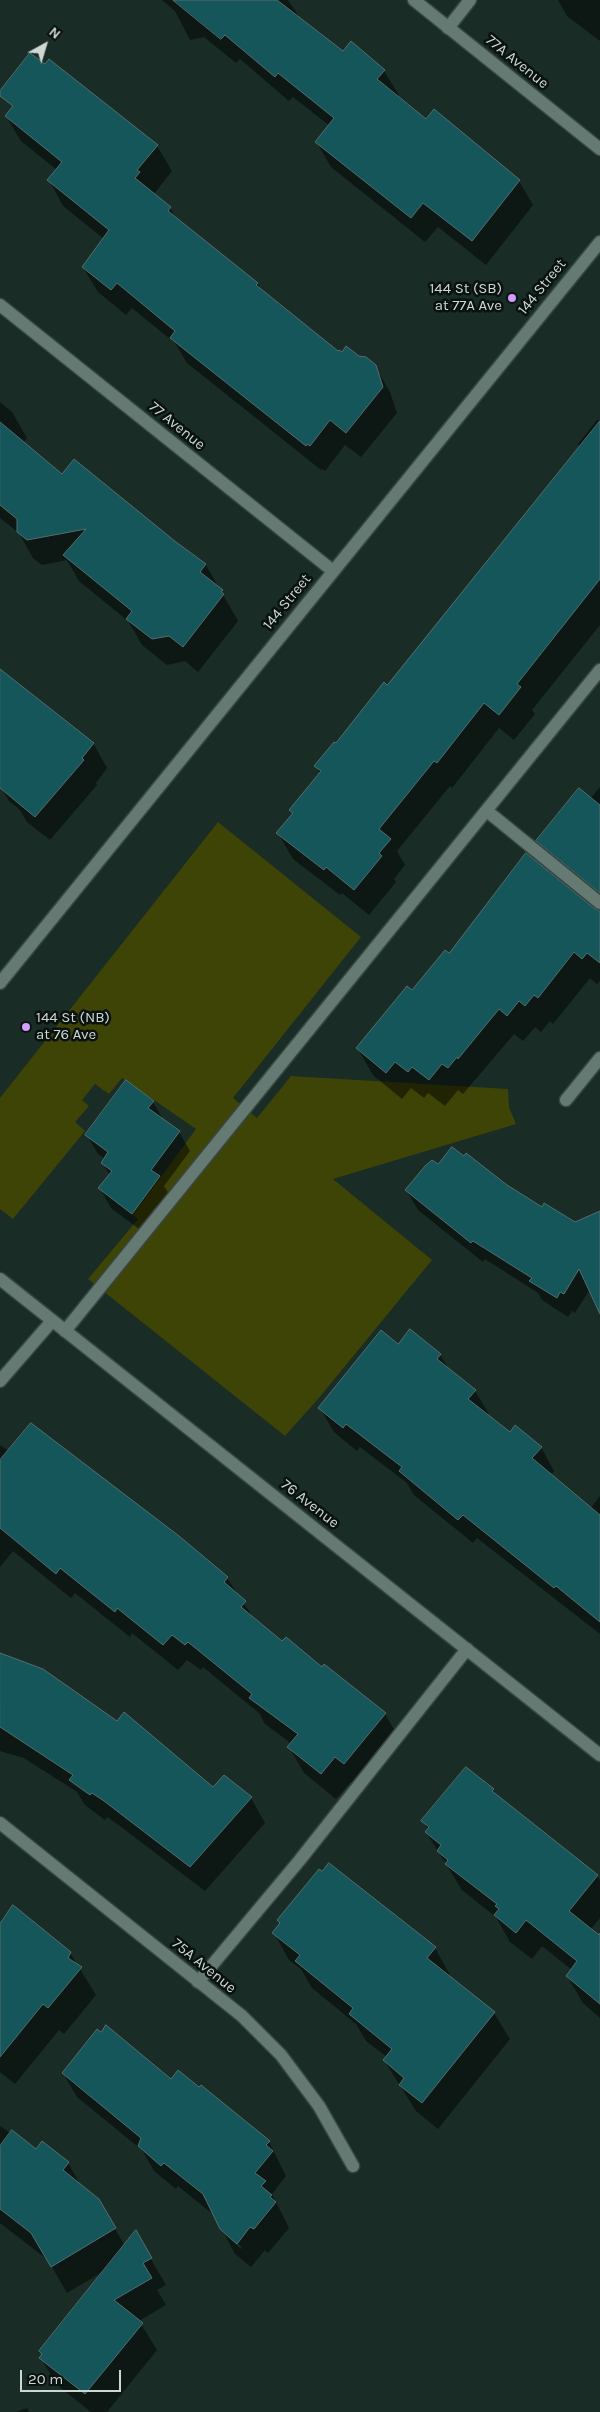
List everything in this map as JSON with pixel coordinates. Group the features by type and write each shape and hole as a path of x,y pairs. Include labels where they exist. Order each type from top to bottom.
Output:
{"street":[{"name":"77A Avenue","path":"414,0 600,149"},
{"path":"448,28 470,0"},
{"name":"144 Street","path":"0,983 600,242"},
{"name":"77 Avenue","path":"0,305 333,571"},
{"path":"65,1331 600,670"},
{"path":"487,811 600,903"},
{"path":"566,1100 600,1058"},
{"name":"76 Avenue","path":"0,1279 600,1755"},
{"path":"0,1381 52,1321"},
{"path":"198,1982 299,1861 467,1649"},
{"name":"75A Avenue","path":"0,1823 242,2016 281,2055 318,2106 353,2166"}],"green space":[{"path":"218,822 361,937 233,1098 257,1118 291,1076 508,1089 509,1107 516,1124 333,1179 432,1260 318,1399 285,1436 88,1279 138,1219 133,1215 196,1129 122,1078 109,1094 95,1084 82,1100 89,1106 75,1122 85,1131 13,1219 0,1209 0,1098"}],"building":[{"path":"173,0 277,0 343,51 351,41 385,70 377,79 426,119 434,109 520,180 472,241 423,203 411,218 315,142 334,118 278,73 275,77 225,35 221,39"},
{"path":"30,53 45,64 49,59 158,145 137,170 140,172 135,178 171,207 168,211 258,283 256,285 338,351 342,352 346,346 376,365 383,387 346,433 330,420 310,446 307,444 306,446 170,338 175,331 117,283 111,290 82,267 109,230 47,180 62,162 5,116 13,106 0,96 0,91"},
{"path":"600,421 600,579 517,684 521,687 499,715 484,703 437,763 434,761 379,829 391,839 379,853 382,856 354,890 326,867 324,870 276,833 293,813 289,810 321,771 314,766 334,742 336,743 384,682 387,685"},
{"path":"0,422 62,474 74,459 206,564 200,572 223,590 221,592 224,594 183,647 169,636 152,639 126,619 132,611 63,555 86,529 27,540 17,532 17,519 0,505"},
{"path":"0,669 94,743 82,758 84,760 35,817 0,788"},
{"path":"579,788 600,805 600,893 536,841"},
{"path":"526,853 595,909 600,911 600,963 587,953 582,959 574,952 538,998 534,995 525,1006 519,1001 507,1016 499,1009 458,1059 457,1057 448,1068 442,1064 429,1080 412,1067 408,1072 395,1062 386,1073 356,1048 407,986 412,990 445,950 449,953"},
{"path":"126,1080 154,1101 148,1108 180,1131 151,1170 160,1176 132,1214 98,1188 112,1171 101,1163 108,1152 85,1135"},
{"path":"452,1147 464,1156 466,1153 507,1185 542,1207 544,1203 575,1222 600,1211 600,1314 579,1269 564,1294 560,1292 557,1298 529,1281 532,1278 473,1241 471,1243 405,1190 425,1166 432,1160 438,1164"},
{"path":"410,1329 441,1354 437,1359 476,1390 468,1399 510,1432 515,1425 542,1447 532,1458 600,1515 600,1622 556,1586 554,1588 463,1515 458,1520 399,1471 402,1467 346,1424 343,1428 318,1408 381,1330 398,1344"},
{"path":"31,1423 179,1536 228,1577 224,1582 246,1601 241,1607 282,1641 286,1637 322,1667 324,1664 386,1713 344,1764 335,1757 321,1774 287,1747 298,1734 249,1698 252,1694 188,1642 185,1645 172,1635 163,1645 117,1608 115,1612 60,1568 56,1574 0,1528 0,1460"},
{"path":"0,1653 43,1669 117,1721 124,1712 213,1787 224,1775 252,1797 190,1867 104,1801 92,1793 90,1795 69,1780 73,1775 0,1727"},
{"path":"466,1767 494,1789 492,1791 598,1875 569,1911 599,1935 600,1933 600,2004 566,1976 577,1961 526,1920 516,1933 494,1915 499,1909 495,1906 497,1904 445,1864 448,1860 437,1851 441,1845 425,1832 429,1827 421,1821"},
{"path":"329,1863 436,1947 427,1958 495,2012 422,2103 399,2085 404,2078 383,2060 392,2049 349,2014 353,2008 295,1961 300,1955 272,1933 280,1923 277,1920 319,1869 322,1871"},
{"path":"13,1905 71,1952 68,1958 82,1967 48,2008 43,2004 0,2057 0,1924"},
{"path":"106,2025 171,2079 178,2070 199,2087 201,2085 270,2141 266,2145 273,2151 255,2173 266,2181 261,2186 272,2195 270,2197 276,2202 254,2229 250,2227 237,2244 220,2229 203,2194 164,2163 161,2166 138,2146 141,2138 62,2073 97,2029 101,2032"},
{"path":"12,2130 36,2149 42,2141 69,2162 63,2170 99,2199 116,2228 51,2267 31,2233 0,2209 0,2146"},
{"path":"136,2230 152,2258 143,2263 152,2278 114,2300 143,2323 85,2394 39,2358 42,2354 39,2351"}],"place":[{"name":"144 St (SB) at 77A Ave","path":"512,298"},
{"name":"144 St (NB) at 76 Ave","path":"26,1027"}]}
